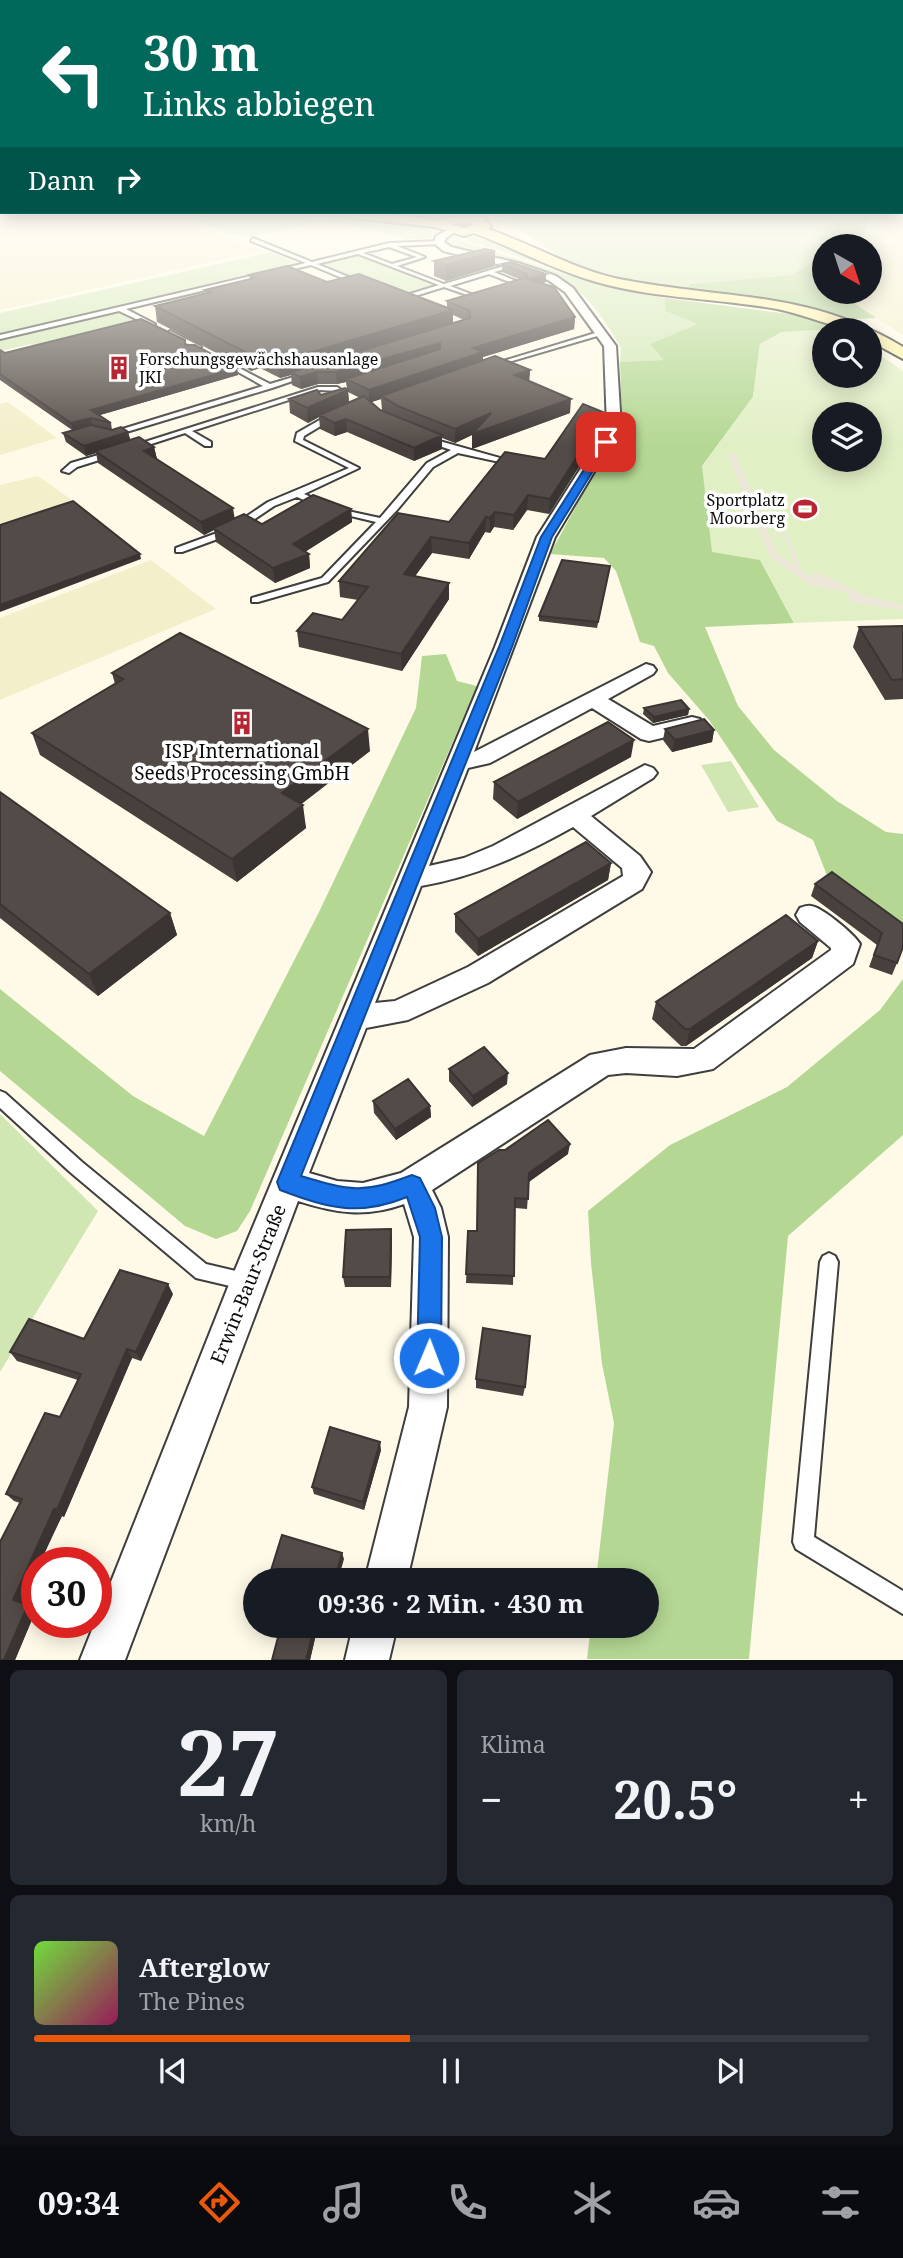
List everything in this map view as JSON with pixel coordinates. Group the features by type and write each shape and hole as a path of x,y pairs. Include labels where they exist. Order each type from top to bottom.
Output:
{"main road":[{"path":"676,291 794,308 833,318"},
{"path":"882,341 903,354"}],"street":[{"name":"Erwin-Baur-Straße","path":"102,1660 248,1282 459,762 546,537 614,427 613,362 610,346 568,291"},
{"path":"459,762 482,758 646,670"},
{"path":"592,699 649,734 692,724"},
{"path":"412,878 440,876 476,863 524,841 645,773"},
{"path":"355,1017 398,1012 478,975 633,882 638,872 631,862 573,814"},
{"path":"288,1182 347,1200 382,1197 412,1185 601,1064 615,1060 684,1065 702,1060 843,956 846,944 809,915"},
{"path":"389,1568 428,1407 431,1237 424,1208 412,1185"},
{"path":"367,1660 372,1638"}],"lane":[{"path":"0,337 194,291"},
{"path":"399,299 426,291"},
{"path":"460,291 477,298"},
{"path":"387,294 411,303"},
{"path":"466,302 489,295"},
{"path":"120,309 210,354"},
{"path":"482,369 602,333"},
{"path":"186,350 198,347"},
{"path":"222,360 270,387"},
{"path":"102,432 112,435 320,371"},
{"path":"66,471 74,465 320,388 337,389 350,385"},
{"path":"337,389 346,397"},
{"path":"178,550 231,531 271,504 355,468 299,442 300,435 308,428 348,409"},
{"path":"247,411 260,418"},
{"path":"186,430 208,444"},
{"path":"416,432 457,450 521,465"},
{"path":"255,600 325,580 382,521 430,465 457,450"},
{"path":"297,494 359,517 382,521"},
{"path":"0,1098 76,1167 202,1272 248,1282"},
{"path":"829,1262 803,1542 903,1603"}],"shaded area":[{"path":"0,291 82,291 0,310"},
{"path":"882,291 903,291 903,335 882,322 882,318 876,318 855,304 882,304"},
{"path":"8,402 57,438 0,455 0,404"},
{"path":"727,453 736,454 777,554 795,565 784,536 772,534 787,534 804,575 822,574 861,594 903,605 903,610 849,602 848,592 812,586 770,557"},
{"path":"38,476 76,503 0,529 0,485"},
{"path":"151,560 216,609 0,700 0,618"}],"green space":[{"path":"96,291 177,291 0,334 0,313"},
{"path":"388,291 422,291 408,295"},
{"path":"579,291 637,291 665,298 665,311 699,324 651,344 665,360 620,362 621,348 590,302"},
{"path":"695,291 812,291 812,304 855,304 876,318 850,318 789,304"},
{"path":"665,298 814,318 812,331 782,332 760,344 753,397 702,466 760,560 794,623 705,627 738,706 774,750 837,801 886,832 903,834 903,931 828,878 813,840 777,821 709,720 668,673 654,646 640,642 616,571 604,558 550,554 622,422 620,362 664,360 650,344 698,324 665,311"},
{"path":"110,313 122,313 140,323 36,347 31,344 0,351 0,339"},
{"name":"Sportplatz Moorberg","path":"812,330 812,388 882,388 882,356 903,371 903,619 794,623 760,560 712,552 702,466 753,397 760,344 782,332"},
{"path":"446,654 457,681 477,686 250,1211 237,1231 216,1239 185,1226 0,1071 0,989 133,1096 204,1136 319,912 416,708 422,656"},
{"path":"731,761 759,807 728,812 701,765"},
{"path":"903,979 903,1135 788,1236 749,1659 587,1659 590,1638 659,1638 659,1568 597,1568 614,1423 602,1364 588,1211 670,1145 787,1087 880,1010"},
{"path":"0,1114 98,1211 0,1372"}],"building":[{"path":"405,291 453,310 278,362 258,352 249,354 155,306 211,292"},
{"path":"479,291 557,291 575,317 473,348 483,352 369,390 346,379 440,349 440,343 336,372 317,372 300,377 291,372 470,318 470,311 447,301"},
{"name":"Forschungsgewächshausanlage JKI","path":"141,319 185,340 185,345 195,345 237,368 91,410 111,423 91,418 71,423 0,374 0,350 5,353"},
{"path":"495,356 530,370 515,375 571,399 472,434 491,413 455,429 400,407 381,396"},
{"path":"345,388 348,390 307,408 289,399 317,390 321,395"},
{"path":"364,396 380,410 442,435 414,448 346,419 334,423 319,415"},
{"path":"583,404 605,413 550,499 528,495 514,515 495,512 490,518 486,517 469,543 431,537 404,574 449,583 401,654 297,631 313,613 342,620 368,587 339,581 398,513 449,522 505,452 545,459"},
{"path":"91,425 112,430 121,427 128,432 84,446 63,433"},
{"path":"139,437 154,447 144,451 233,508 201,522 95,451"},
{"path":"313,495 351,509 293,544 309,554 273,568 213,528 244,514 262,524"},
{"path":"73,501 140,554 0,605 0,525"},
{"path":"562,560 610,566 598,622 539,616"},
{"path":"903,626 903,679 892,680 859,627"},
{"path":"180,633 368,729 282,793 303,805 232,859 32,733 123,679 112,673"},
{"path":"681,700 689,709 654,717 644,708"},
{"path":"704,719 714,730 675,740 665,729"},
{"path":"608,722 634,740 518,802 494,782"},
{"path":"0,792 170,913 89,974 0,904"},
{"path":"586,842 611,863 478,939 455,914"},
{"path":"832,872 903,924 903,947 897,963 874,955 882,933 815,884"},
{"path":"786,915 818,941 690,1029 685,1029 656,1002"},
{"path":"484,1047 508,1073 473,1096 449,1069"},
{"path":"408,1079 430,1106 395,1129 373,1101"},
{"path":"548,1120 570,1144 529,1173 528,1199 515,1198 514,1276 466,1274 468,1231 477,1231 478,1163 499,1150 505,1150"},
{"path":"391,1229 390,1277 343,1277 346,1230"},
{"path":"120,1270 168,1284 136,1352 127,1349 57,1510 54,1509 37,1547 21,1547 21,1582 13,1600 21,1603 21,1621 4,1660 0,1660 0,1542 22,1499 6,1494 45,1413 60,1417 81,1374 10,1352 29,1319 84,1339"},
{"path":"483,1328 530,1336 525,1387 476,1379"},
{"path":"330,1427 380,1442 363,1502 312,1487"},
{"path":"282,1535 342,1553 338,1568 272,1568"},
{"path":"278,1638 312,1638 306,1660 272,1660"}],"place":[{"name":"Forschungsgewächshausanlage JKI","path":"119,368"},
{"name":"Sportplatz Moorberg","path":"805,509"},
{"name":"ISP International Seeds Processing GmbH","path":"242,723"}],"route":[{"path":"429,1358 431,1237 424,1208 412,1185 382,1197 347,1200 288,1182 505,647 546,537 606,442"}]}
